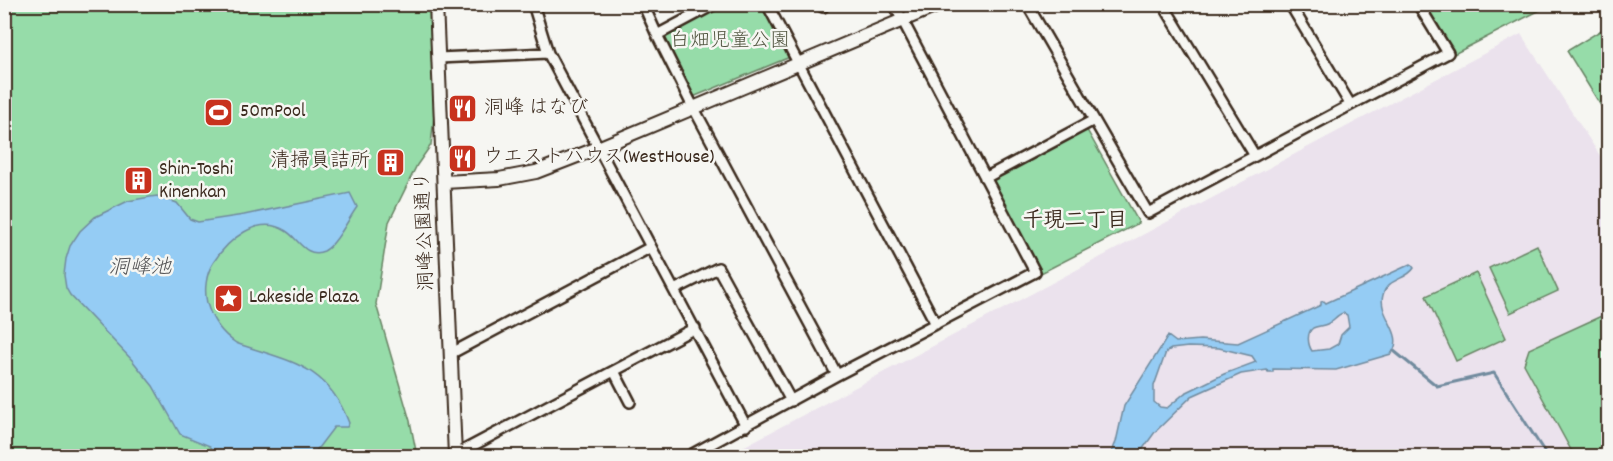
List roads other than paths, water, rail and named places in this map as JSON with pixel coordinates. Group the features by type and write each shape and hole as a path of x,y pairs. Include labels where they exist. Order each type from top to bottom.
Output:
{"street":[{"name":"洞峰公園通り","path":"436,4 455,456"},
{"path":"533,4 548,53 746,426"},
{"path":"643,4 694,108 837,375"},
{"path":"657,35 715,4"},
{"path":"767,4 936,324"},
{"path":"689,456 837,375 1035,272 894,4"},
{"path":"444,182 499,179 536,172 940,4"},
{"path":"1027,4 1148,213 1448,53 1418,4"},
{"path":"1163,4 1255,156"},
{"path":"1290,4 1350,104"},
{"path":"438,58 548,53"},
{"path":"985,178 1094,120"},
{"path":"450,354 651,247"},
{"path":"674,290 718,268 791,401"},
{"path":"455,456 694,328"},
{"path":"614,371 630,402"}],"water":[{"name":"洞峰池","path":"350,193 357,207 329,248 318,253 312,252 286,231 275,226 254,227 226,246 211,267 206,282 209,309 214,321 226,335 236,343 305,368 330,388 340,403 349,423 347,427 334,427 315,452 315,456 218,456 210,446 180,434 153,386 66,288 64,275 66,259 70,246 80,231 95,217 128,201 157,196 177,203 190,219 198,222"},
{"path":"1411,264 1414,268 1407,275 1389,285 1383,295 1384,310 1396,339 1391,354 1336,370 1273,369 1273,372 1267,370 1241,374 1192,396 1155,432 1139,456 1110,456 1116,442 1124,406 1168,336 1176,342 1200,340 1238,343 1321,305 1321,302 1326,303","holes":["1343,313 1347,315 1349,327 1341,335 1338,344 1329,349 1312,351 1308,339 1311,330 1329,323","1219,348 1252,356 1256,362 1224,374 1185,393 1167,408 1160,407 1154,402 1154,386 1166,352 1171,349"]}],"waterway":[{"path":"1394,351 1437,386 1494,373 1547,456"}],"place":[{"name":"洞峰 はなび","path":"463,109"},
{"name":"50mPool","path":"219,112"},
{"name":"ウエストハウス(WestHouse)","path":"462,158"},
{"name":"清掃員詰所","path":"391,162"},
{"name":"Shin-Toshi Kinenkan","path":"138,181"},
{"name":"Lakeside Plaza","path":"228,298"}],"district":[{"name":"千現二丁目","path":"1075,222"}],"park label":[{"name":"白畑児童公園","path":"730,42"}]}
